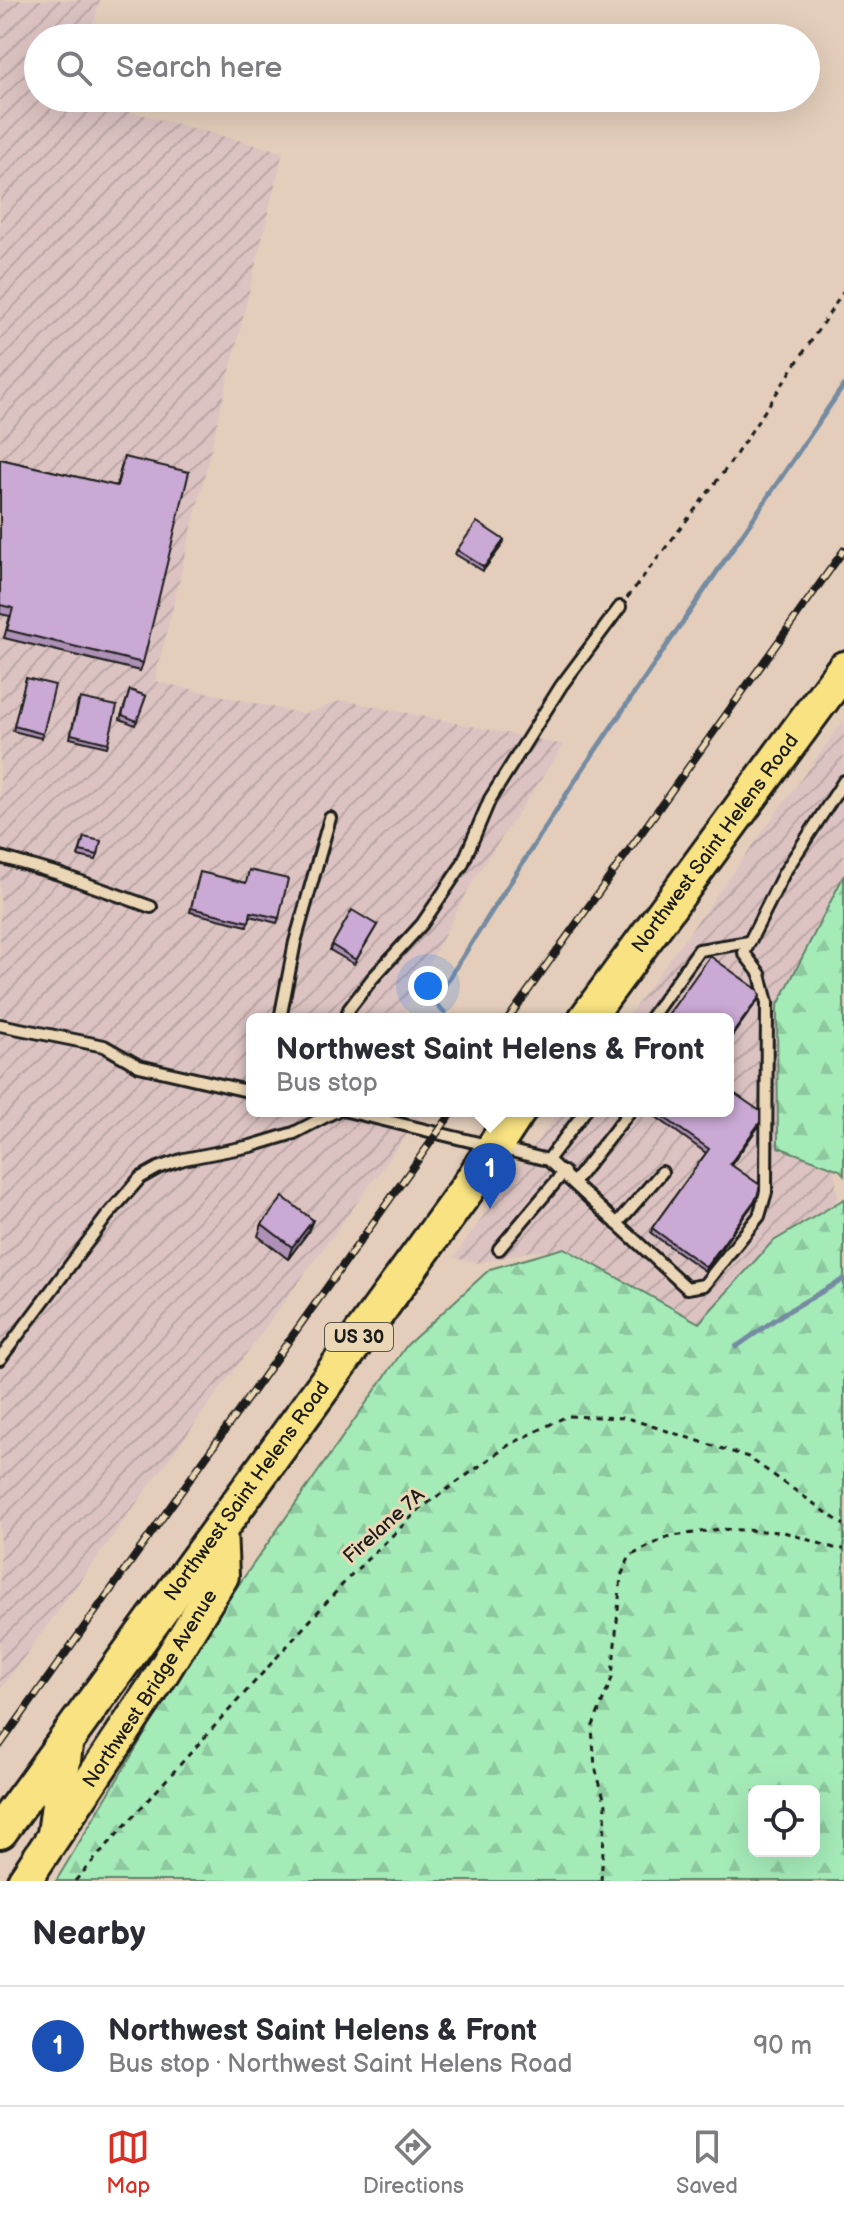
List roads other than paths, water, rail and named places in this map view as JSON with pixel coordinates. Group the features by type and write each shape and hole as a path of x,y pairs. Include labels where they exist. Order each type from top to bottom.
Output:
{"highway":[{"name":"Northwest Saint Helens Road","path":"590,1013 844,669"},
{"name":"Northwest Saint Helens Road","path":"0,1831 458,1202 514,1117"}],"main road":[{"name":"Northwest Bridge Avenue","path":"24,1881 151,1691 222,1576 220,1528"},
{"name":"Northwest Bridge Avenue","path":"53,1841 67,1738"}],"lane":[{"path":"348,1013 372,979 422,924 462,865 490,799 561,686 620,607"},
{"path":"373,1117 548,1160 687,1288 704,1285 759,1216 766,1192 767,1003 760,974 744,953 784,873 844,781"},
{"path":"281,1013 295,942 330,818"},
{"path":"0,857 59,874 151,907"},
{"path":"654,1013 699,950 749,942"},
{"path":"0,1025 104,1046 139,1066 246,1091"},
{"path":"0,1359 107,1216 140,1178 184,1159 251,1146 294,1133 325,1117"},
{"path":"548,1160 580,1117"},
{"path":"574,1182 625,1117"},
{"path":"499,1249 564,1172"},
{"path":"617,1224 662,1172"}],"waterway":[{"path":"444,1012 434,1002 578,776 844,385"},
{"path":"736,1347 783,1314 844,1279"}],"railway":[{"path":"512,1013 844,550"},
{"path":"0,1745 449,1117"}],"place":[{"name":"Northwest Saint Helens & Front","path":"490,1209"}]}
